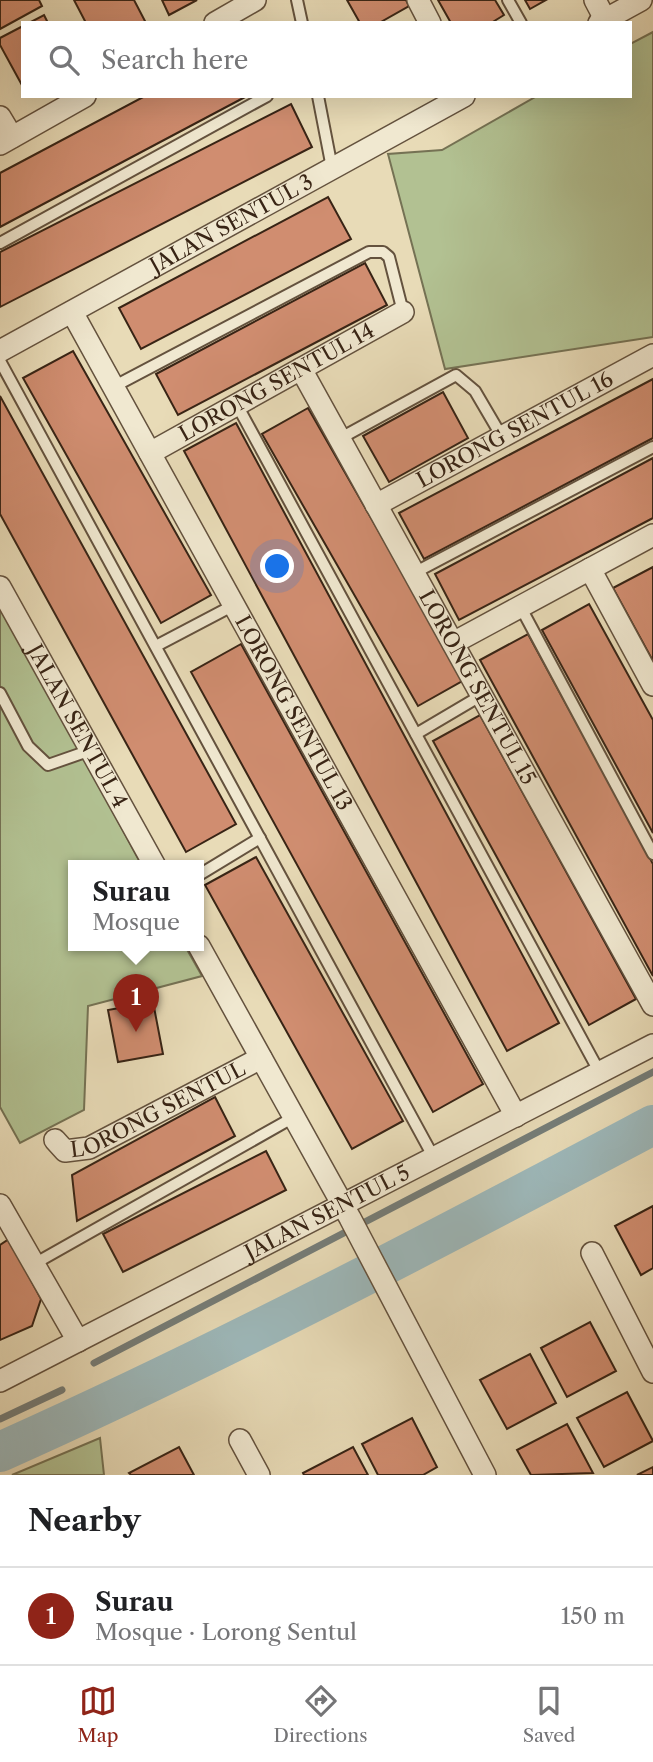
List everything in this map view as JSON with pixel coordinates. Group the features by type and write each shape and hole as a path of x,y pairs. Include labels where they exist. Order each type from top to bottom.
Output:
{"street":[{"path":"218,21 255,0"},
{"path":"594,0 602,21 641,0"},
{"path":"0,117 6,140 81,98"},
{"name":"JALAN SENTUL 3","path":"0,351 460,98"},
{"name":"LORONG SENTUL 13","path":"72,312 516,1116"},
{"name":"LORONG SENTUL 14","path":"150,453 403,312"},
{"name":"LORONG SENTUL 16","path":"376,505 653,355"},
{"name":"LORONG SENTUL 15","path":"301,369 653,1004"},
{"path":"453,643 653,534"},
{"path":"590,569 653,685"},
{"name":"JALAN SENTUL 4","path":"1,590 152,860"},
{"path":"202,951 346,1212 485,1475"},
{"name":"JALAN SENTUL 5","path":"0,1381 346,1212 434,1158 653,1045"},
{"name":"LORONG SENTUL","path":"55,1140 65,1152 89,1148 261,1058"},
{"path":"0,1205 7,1232 34,1264 78,1341"},
{"path":"592,1253 653,1372"},
{"path":"240,1440 259,1475"}],"lane":[{"path":"297,0 302,21"},
{"path":"508,0 520,21"},
{"path":"0,243 263,98"},
{"path":"318,98 332,169"},
{"path":"113,387 369,252 383,252 389,257 403,312"},
{"path":"0,361 434,1158"},
{"path":"340,439 456,375 475,391 502,437"},
{"path":"237,405 600,1073"},
{"path":"414,573 653,447"},
{"path":"156,646 234,606"},
{"path":"520,606 653,854"},
{"path":"0,693 28,746 48,765 91,750"},
{"path":"415,734 482,695"},
{"path":"204,872 260,838"},
{"path":"34,1264 294,1117"}],"green space":[{"path":"653,32 653,337 445,369 388,154 442,150 533,98 632,98 632,43"},
{"path":"5,610 139,860 68,860 68,951 188,951 202,976 88,1006 84,1110 20,1143 0,1107 0,613"},
{"path":"100,1438 104,1475 12,1475"}],"building":[{"path":"0,0 39,0 42,6 0,29"},
{"path":"74,0 134,0 145,21 85,21"},
{"path":"162,0 197,0 169,15"},
{"path":"347,0 406,0 409,6 383,21 359,21"},
{"path":"438,0 495,0 504,15 494,21 450,21"},
{"path":"525,0 546,0 530,9"},
{"path":"44,15 47,21 33,21"},
{"path":"21,27 21,83 0,45 0,38"},
{"path":"141,98 243,98 0,227 0,173"},
{"path":"291,104 312,147 0,307 0,252"},
{"path":"328,197 351,239 141,349 119,308"},
{"path":"365,263 387,305 178,415 156,374"},
{"path":"73,351 211,595 161,623 23,378"},
{"path":"653,379 653,438 424,559 399,513"},
{"path":"443,392 468,438 389,482 363,436"},
{"path":"0,396 236,824 186,852 0,514"},
{"path":"308,408 464,680 418,706 262,434"},
{"path":"236,423 559,1023 507,1051 184,451"},
{"path":"653,458 653,518 459,620 435,574"},
{"path":"653,567 653,661 613,588"},
{"path":"589,604 653,720 653,833 542,630"},
{"path":"528,634 653,864 653,976 480,660"},
{"path":"241,644 483,1084 433,1112 191,672"},
{"path":"480,715 636,999 589,1025 433,741"},
{"path":"256,857 403,1121 352,1149 205,885"},
{"path":"153,1002 163,1054 118,1062 108,1010"},
{"path":"215,1097 235,1136 77,1221 72,1175"},
{"path":"266,1151 286,1190 123,1272 103,1234"},
{"path":"653,1206 653,1268 641,1275 615,1226"},
{"path":"9,1239 41,1299 32,1326 0,1340 0,1245"},
{"path":"590,1322 616,1371 567,1397 541,1348"},
{"path":"530,1354 556,1403 507,1429 480,1380"},
{"path":"627,1392 653,1441 604,1467 577,1418"},
{"path":"412,1418 437,1467 423,1475 378,1475 362,1444"},
{"path":"567,1424 593,1473 531,1475 517,1450"},
{"path":"179,1447 194,1475 129,1473"},
{"path":"353,1447 368,1475 304,1475 303,1473"},
{"path":"653,1467 653,1475 637,1475"}],"waterway":[{"path":"94,1363 653,1072"},
{"path":"0,1452 247,1335 653,1125"},
{"path":"0,1419 62,1390"}],"place":[{"name":"Surau","path":"136,1032"}]}
